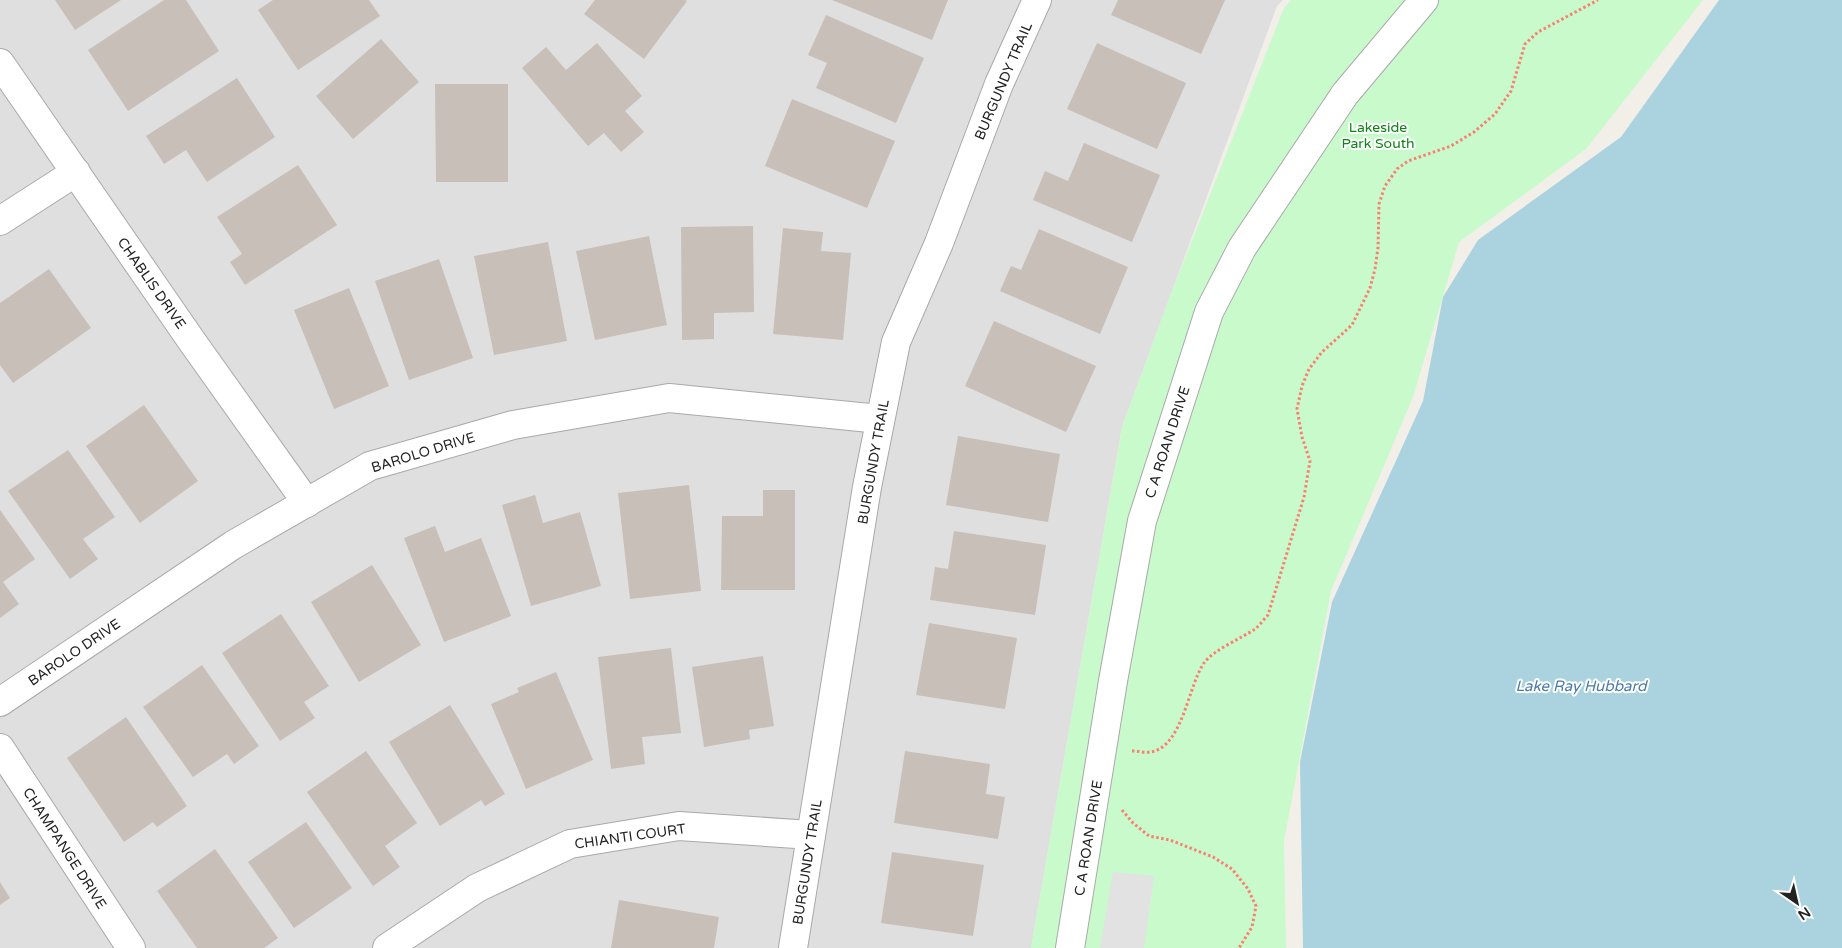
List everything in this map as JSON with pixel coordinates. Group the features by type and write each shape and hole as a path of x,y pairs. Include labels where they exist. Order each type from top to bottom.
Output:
{"street":[{"name":"BURGUNDY TRAIL","path":"793,948 867,487 896,342 939,243 999,84 1037,0"},
{"name":"C A ROAN DRIVE","path":"1070,948 1113,681 1142,521 1209,312 1242,248 1345,94 1424,0"},
{"name":"CHABLIS DRIVE","path":"0,62 191,340 307,503"},
{"path":"0,221 76,172"},
{"name":"BAROLO DRIVE","path":"0,702 232,545 370,466 513,425 669,398 880,419"},
{"name":"CHAMPANGE DRIVE","path":"0,748 131,948"},
{"name":"CHIANTI COURT","path":"387,948 476,888 570,844 679,826 811,835"}],"path":[{"path":"1127,751 1152,752 1168,743 1181,721 1191,691 1205,661 1257,628 1268,615 1304,498 1310,461 1302,436 1297,409 1302,386 1309,369 1322,352 1352,325 1370,288 1378,248 1379,204 1385,186 1397,169 1408,161 1451,146 1474,132 1496,114 1511,91 1525,44 1538,32 1598,0"},
{"path":"1118,805 1133,823 1149,836 1170,840 1207,854 1232,869 1248,890 1256,906 1252,928 1239,948"}],"shaded area":[{"path":"0,0 1283,0 1277,6 1122,427 1031,948 0,948"},
{"path":"1113,872 1154,876 1144,948 1100,948"}],"green space":[{"name":"Lakeside Park South","path":"1291,0 1703,0 1586,149 1459,242 1413,397 1331,591 1284,841 1286,948 1031,948 1122,427 1170,296 1284,8"}],"water":[{"name":"Lake Ray Hubbard","path":"1719,0 1842,0 1842,948 1303,948 1300,762 1332,602 1423,401 1443,297 1478,240 1621,137"}],"building":[{"path":"55,0 121,0 75,30"},
{"path":"164,0 186,0 219,51 128,111 88,50"},
{"path":"273,0 369,0 380,16 298,70 258,10"},
{"path":"595,0 687,1 644,59 584,14"},
{"path":"832,0 948,0 932,40"},
{"path":"1118,0 1225,0 1201,54 1111,15"},
{"path":"826,15 924,58 896,123 816,88 827,63 808,55"},
{"path":"381,39 419,82 353,139 316,96"},
{"path":"597,43 642,96 625,111 644,132 621,152 604,133 588,146 522,68 546,47 566,70"},
{"path":"1097,43 1186,83 1157,149 1067,109"},
{"path":"237,78 275,137 207,182 186,150 164,164 146,136"},
{"path":"435,84 508,84 508,182 436,182"},
{"path":"792,99 895,141 867,208 765,166"},
{"path":"1084,143 1160,175 1132,242 1033,200 1045,171 1068,181"},
{"path":"298,165 337,225 245,285 230,262 242,254 217,217"},
{"path":"753,226 754,312 714,313 714,339 682,340 681,227"},
{"path":"783,228 823,232 821,251 851,253 843,340 773,334"},
{"path":"1039,229 1128,267 1100,334 1000,291 1011,266 1021,270"},
{"path":"649,236 667,325 595,340 576,251"},
{"path":"548,242 567,341 494,355 474,256"},
{"path":"439,259 473,358 409,380 375,281"},
{"path":"49,269 91,328 13,383 0,365 0,303"},
{"path":"349,288 389,386 334,409 294,310"},
{"path":"994,321 1096,366 1066,432 965,386"},
{"path":"144,405 198,481 140,523 86,446"},
{"path":"958,436 1060,454 1048,522 946,505"},
{"path":"68,450 115,517 83,539 98,559 70,579 8,491"},
{"path":"689,485 701,591 630,599 618,493"},
{"path":"763,490 795,490 795,590 721,590 722,516 763,516"},
{"path":"535,495 543,523 580,512 601,586 531,606 502,505"},
{"path":"0,510 35,559 3,582 19,604 0,618"},
{"path":"435,526 445,552 481,538 511,616 444,642 404,538"},
{"path":"954,531 1046,545 1035,615 930,600 935,567 948,569"},
{"path":"372,565 421,645 359,682 311,602"},
{"path":"281,614 329,686 304,702 315,718 280,741 222,653"},
{"path":"929,623 1017,638 1005,709 916,695"},
{"path":"671,648 681,733 642,737 645,764 611,769 598,657"},
{"path":"763,656 774,726 749,730 750,739 704,747 692,667"},
{"path":"202,665 259,746 234,764 227,754 193,777 143,707"},
{"path":"556,672 593,760 526,789 491,704 519,692 517,688"},
{"path":"450,705 505,794 485,806 481,800 440,826 389,742"},
{"path":"126,717 187,806 157,827 153,822 124,842 67,758"},
{"path":"366,751 417,823 385,846 400,867 373,886 307,792"},
{"path":"905,751 990,764 986,794 1005,797 998,839 894,823"},
{"path":"306,822 352,888 294,928 248,862"},
{"path":"215,849 278,938 264,948 197,948 157,891"},
{"path":"892,852 984,865 973,936 881,923"},
{"path":"0,882 10,898 0,905"},
{"path":"619,900 719,917 714,948 611,948"}]}
